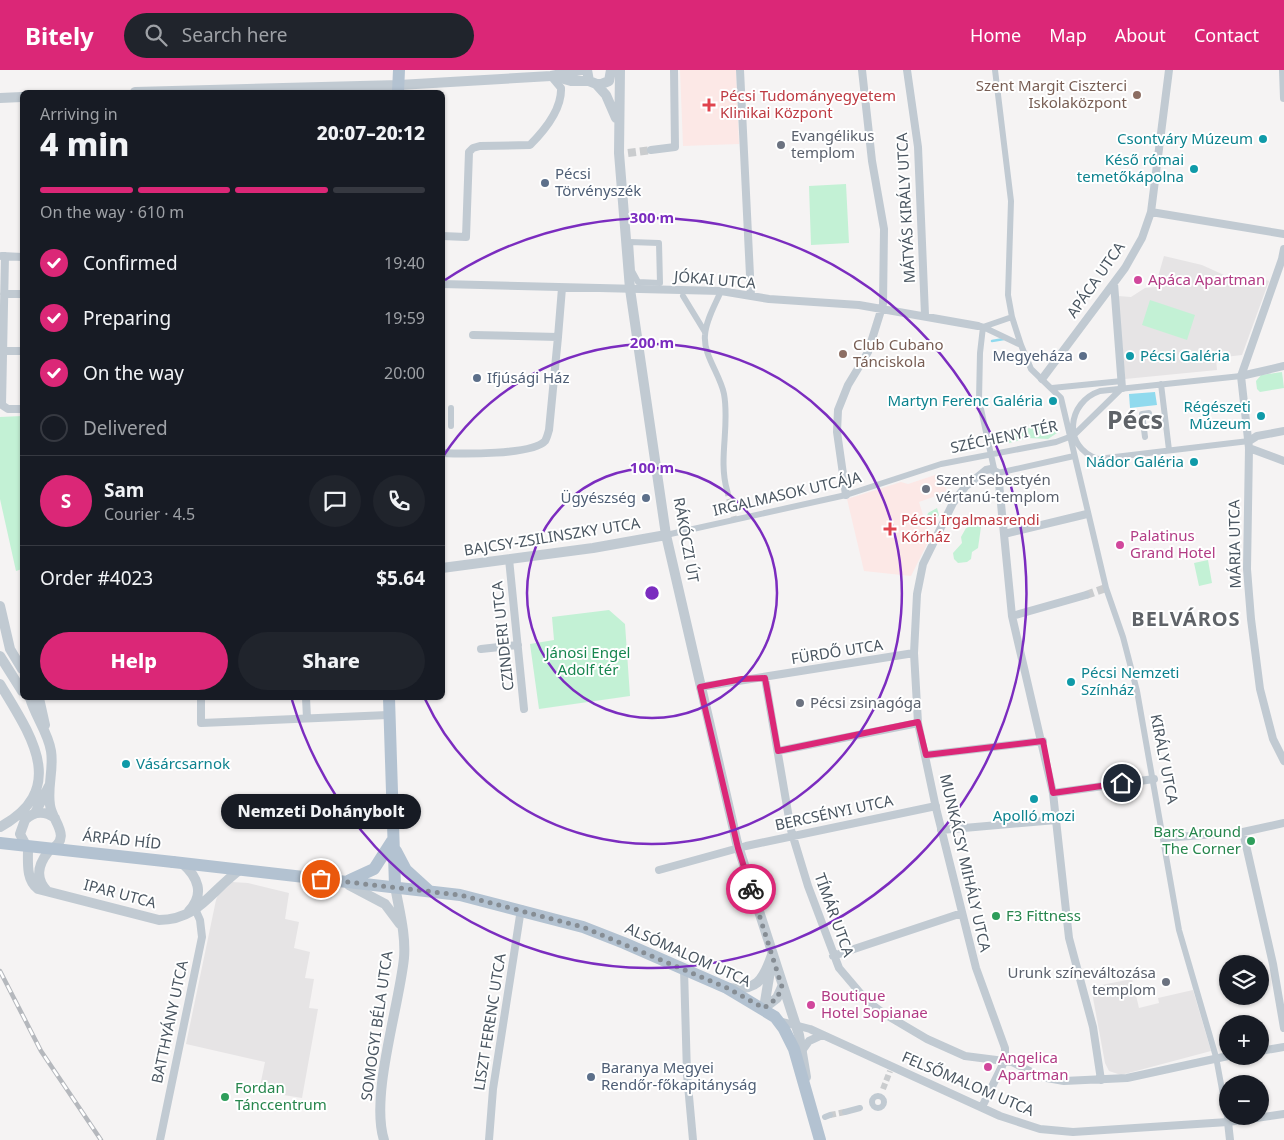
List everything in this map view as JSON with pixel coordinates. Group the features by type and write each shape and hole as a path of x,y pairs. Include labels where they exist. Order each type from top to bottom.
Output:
{"main road":[{"path":"398,89 399,70"},
{"path":"389,700 392,841 395,886"},
{"path":"343,881 356,879 374,869 392,841"},
{"path":"392,841 406,870 428,890"},
{"name":"ÁRPÁD HÍD","path":"0,843 241,869"},
{"path":"241,869 428,890 521,909"},
{"name":"ALSÓMALOM UTCA","path":"521,909 583,927 727,988 764,1008"},
{"name":"RÁKÓCZI ÚT","path":"764,1008 779,1021 794,1049 820,1140"}],"street":[{"path":"323,90 398,89 552,76 581,70"},
{"path":"587,70 593,83"},
{"name":"RÁKÓCZI ÚT","path":"620,70 618,122 624,153 630,289 666,535 738,848 795,1024 802,1051 806,1086"},
{"path":"650,150 675,147 674,70"},
{"path":"740,70 751,296"},
{"path":"846,495 837,432 838,410 848,386 868,352 883,304 884,229 872,161 862,70"},
{"name":"MÁTYÁS KIRÁLY UTCA","path":"907,70 918,147 925,315"},
{"path":"995,70 1011,201 1008,295 1012,317 1021,345 1031,369 1052,388 1122,384"},
{"name":"APÁCA UTCA","path":"1042,379 1114,283 1142,238 1151,212 1169,70"},
{"path":"1283,70 1284,98"},
{"path":"552,76 571,81 605,84 611,74"},
{"name":"RÁKÓCZI ÚT","path":"611,74 618,109"},
{"path":"445,236 466,237 469,152 473,148 480,146 530,145 542,132 559,104 562,88 552,76"},
{"name":"RÁKÓCZI ÚT","path":"593,83 606,95 618,122"},
{"path":"0,98 20,97"},
{"path":"1151,212 1284,234"},
{"path":"630,242 658,242 660,283 638,282 632,271 630,242"},
{"path":"1249,445 1241,376 1280,267 1284,249"},
{"path":"20,257 2,256 4,294 2,405 8,409 20,409"},
{"path":"1072,437 1122,384 1114,283"},
{"name":"JÓKAI UTCA","path":"445,284 721,291 751,296 881,308 925,315 979,325 1021,345"},
{"path":"445,453 475,454 521,449 539,445 546,440 549,430 562,288"},
{"path":"705,332 721,291"},
{"path":"4,294 20,294"},
{"path":"682,296 705,332 707,349 724,393 726,433 724,466 727,490"},
{"path":"1012,317 979,325 979,400 996,472 1012,616 1043,741 1053,793 1069,938 1093,1028 1101,1080"},
{"path":"473,335 558,338"},
{"path":"4,351 20,352"},
{"path":"1241,376 1284,366"},
{"name":"SZÉCHENYI TÉR","path":"1241,376 1161,384 1122,384 1087,395 1081,403 1075,418 1072,437 1083,453 1098,459 1147,451 1249,445"},
{"path":"1161,384 1162,411 1169,450"},
{"name":"KIRÁLY UTCA","path":"1052,388 1061,398 1072,437 1074,456 1087,514 1137,691 1154,779 1179,930 1216,1057 1219,1075"},
{"path":"451,408 451,426"},
{"path":"1145,437 1147,426 1142,414 1149,413"},
{"path":"1249,445 1256,436 1284,431"},
{"name":"SZÉCHENYI TÉR","path":"941,464 1056,442 1072,437"},
{"path":"1249,445 1284,461"},
{"name":"MÁRIA UTCA","path":"1249,445 1247,568 1251,619 1260,689 1273,739 1284,761"},
{"path":"996,472 1074,456"},
{"name":"IRGALMASOK UTCÁJA","path":"666,535 846,495 941,464"},
{"name":"SZÉCHENYI TÉR","path":"953,503 965,487 980,474 986,470 996,472"},
{"name":"MUNKÁCSY MIHÁLY UTCA","path":"953,503 923,564 917,594 914,653 918,722 941,830 976,968 1005,1048 1005,1060"},
{"path":"1004,534 1087,514"},
{"name":"BAJCSY-ZSILINSZKY UTCA","path":"445,568 666,535"},
{"name":"CZINDERI UTCA","path":"509,559 524,709"},
{"path":"1012,616 1086,595"},
{"path":"0,606 10,649 20,665"},
{"path":"481,649 518,645"},
{"name":"FÜRDŐ UTCA","path":"700,687 914,653"},
{"path":"3,659 20,667"},
{"path":"3,659 20,688"},
{"name":"TÍMÁR UTCA","path":"765,678 792,836 833,956 839,968 854,988 883,1013 927,1039 965,1056 1005,1060 1040,1077 1064,1081 1128,1078 1219,1057"},
{"path":"0,684 31,737 40,770 36,790 30,803 18,816 0,827"},
{"name":"IPAR UTCA","path":"29,700 47,738 53,766 50,785 50,806 60,828 60,838 56,846 48,852 38,869 39,880 47,891"},
{"path":"39,700 47,738"},
{"path":"201,700 201,723 388,715"},
{"path":"306,700 307,718"},
{"path":"778,751 918,722"},
{"path":"926,755 1043,741"},
{"path":"1053,793 1154,779"},
{"name":"IPAR UTCA","path":"50,785 34,813 27,818 21,828 21,838 28,849 28,872 31,882 38,889 152,919 169,920 196,911 218,887 241,869"},
{"name":"BERCSÉNYI UTCA","path":"658,870 738,848 936,806"},
{"path":"34,813 45,813 55,818"},
{"path":"941,830 1056,820"},
{"path":"1164,838 1243,832 1284,824"},
{"path":"1243,832 1273,964 1284,1028"},
{"path":"28,849 38,853 48,852"},
{"path":"178,862 193,874 199,892 196,902 185,916"},
{"path":"343,881 380,900 389,907 403,929"},
{"name":"SOMOGYI BÉLA UTCA","path":"382,1138 380,1100 404,956 403,929 395,886"},
{"name":"LISZT FERENC UTCA","path":"489,1140 493,1089 521,909"},
{"name":"BATTHYÁNY UTCA","path":"160,1140 202,937 200,920 196,911"},
{"path":"833,956 962,913"},
{"path":"727,988 738,989 756,984 766,971 772,955"},
{"name":"RÁKÓCZI ÚT","path":"764,1008 772,955"},
{"path":"684,969 687,1074 693,1140"},
{"path":"764,1008 777,998 782,987"},
{"name":"FELSŐMALOM UTCA","path":"779,1021 795,1024 822,1035 1024,1124 1056,1132 1219,1123"},
{"path":"802,1051 809,1041 822,1035"},
{"path":"1269,1050 1284,1047"},
{"path":"982,1107 1005,1060"},
{"path":"872,1105 873,1099 880,1096 883,1089"},
{"path":"845,1112 872,1105 879,1109 884,1106 884,1100 880,1096"},
{"name":"FELSŐMALOM UTCA","path":"1269,1116 1284,1114"},
{"name":"KIRÁLY UTCA","path":"1228,1125 1230,1140"}],"shaded area":[{"name":"Pécsi Tudományegyetem Klinikai Központ","path":"680,70 736,70 739,144 683,146"},
{"path":"1164,256 1202,265 1224,275 1251,279 1253,276 1269,281 1242,355 1216,358 1217,370 1125,379 1118,296 1131,297 1145,288 1155,287"},
{"name":"Pécsi Irgalmasrendi Kórház","path":"941,473 947,492 919,502 930,538 911,576 864,571 847,499 901,482 908,484"},
{"path":"232,882 248,883 289,893 285,919 299,922 294,948 310,952 305,978 314,979 309,1008 318,1009 302,1098 259,1091 265,1062 186,1044 216,900 218,895"},
{"path":"1132,979 1139,1008 1159,1003 1158,998 1193,990 1211,1051 1121,1075 1109,1071 1105,1063 1091,987"}],"green space":[{"path":"846,184 849,243 811,245 809,186"},
{"path":"1150,300 1195,315 1187,340 1142,325"},
{"path":"1282,372 1284,388 1260,392 1257,389 1256,381 1261,375"},
{"path":"20,416 20,570 16,571 0,499 0,417"},
{"path":"1054,425 1057,427 1057,433 1048,439 1028,438 1009,443 1004,440 1003,436 1006,431"},
{"path":"937,508 939,515 934,523 927,517 928,513"},
{"path":"977,524 981,527 978,548 972,552 971,559 967,562 958,563 954,559 953,553 962,543 961,537 966,528"},
{"path":"1208,560 1212,583 1199,586 1194,563"},
{"name":"Jánosi Engel Adolf tér","path":"609,610 625,624 630,696 539,709 530,644 554,640 552,617"}],"water":[{"path":"1155,392 1157,405 1130,408 1129,394"}],"waterway":[{"path":"992,341 1004,339"}],"tunnel":[{"path":"628,153 651,150"},
{"path":"727,490 734,518"},
{"path":"1086,595 1106,588"},
{"path":"883,1089 890,1071"},
{"path":"830,1115 845,1112"}],"railway":[{"path":"0,971 41,1051 101,1140"}],"way so far":[{"path":"321,879 460,895 521,909 583,927 727,988 764,1008 777,998 782,987 751,889"}],"place":[{"name":"Szent Margit Ciszterci Iskolaközpont","path":"1137,95"},
{"name":"Pécsi Tudományegyetem Klinikai Központ","path":"709,105"},
{"name":"Csontváry Múzeum","path":"1263,139"},
{"name":"Evangélikus templom","path":"781,145"},
{"name":"Késő római temetőkápolna","path":"1194,169"},
{"name":"Pécsi Törvényszék","path":"545,183"},
{"name":"Apáca Apartman","path":"1138,280"},
{"name":"Club Cubano Tánciskola","path":"843,354"},
{"name":"Megyeháza","path":"1083,356"},
{"name":"Pécsi Galéria","path":"1130,356"},
{"name":"Ifjúsági Ház","path":"477,378"},
{"name":"Martyn Ferenc Galéria","path":"1053,401"},
{"name":"Régészeti Múzeum","path":"1261,416"},
{"name":"Nádor Galéria","path":"1194,462"},
{"name":"Szent Sebestyén vértanú-templom","path":"926,489"},
{"name":"Ügyészség","path":"646,498"},
{"name":"Pécsi Irgalmasrendi Kórház","path":"890,529"},
{"name":"Palatinus Grand Hotel","path":"1120,545"},
{"name":"Pécsi Nemzeti Színház","path":"1071,682"},
{"name":"Pécsi zsinagóga","path":"800,703"},
{"name":"Vásárcsarnok","path":"126,764"},
{"name":"Apolló mozi","path":"1034,799"},
{"name":"Bars Around The Corner","path":"1251,841"},
{"name":"Nemzeti Dohánybolt","path":"321,879"},
{"name":"F3 Fittness","path":"996,916"},
{"name":"Urunk színeváltozása templom","path":"1166,982"},
{"name":"Boutique Hotel Sopianae","path":"811,1005"},
{"name":"Angelica Apartman","path":"988,1067"},
{"name":"Baranya Megyei Rendőr-főkapitányság","path":"591,1077"},
{"name":"Fordan Tánccentrum","path":"225,1097"}],"district":[{"name":"Pécs","path":"1135,420"},
{"name":"BELVÁROS","path":"1186,619"}],"route":[{"path":"751,889 738,848 700,687 742,679 765,678 778,751 918,722 926,755 1043,741 1053,793 1122,783"}]}
